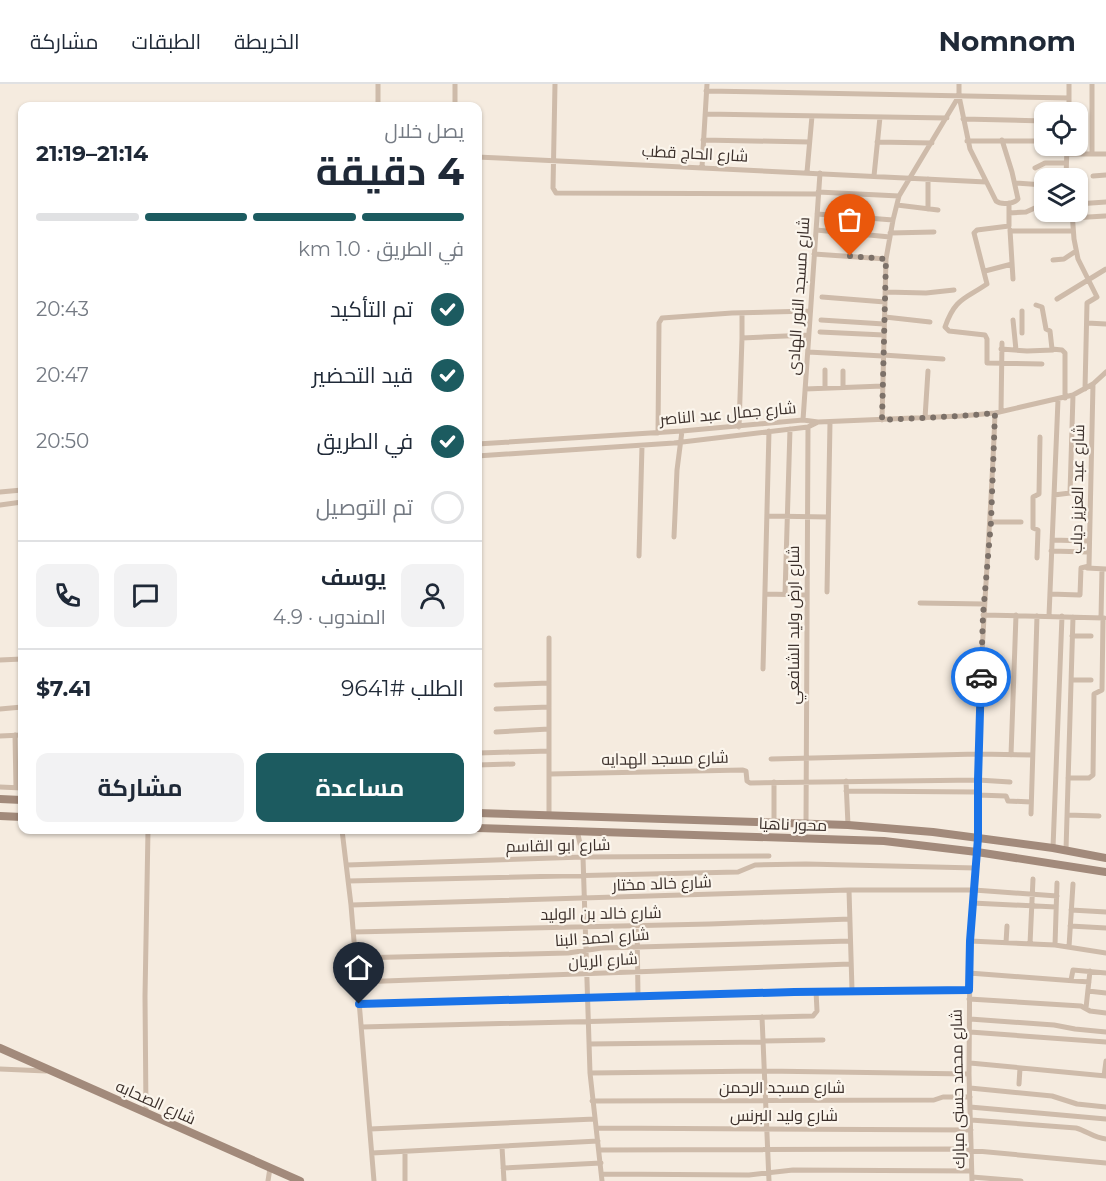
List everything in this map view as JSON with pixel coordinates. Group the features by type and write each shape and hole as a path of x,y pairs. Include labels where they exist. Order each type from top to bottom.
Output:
{"main road":[{"path":"0,799 18,800"},
{"name":"محور ناهيا","path":"482,813 848,825 978,838 1106,858"},
{"path":"0,816 18,817"},
{"name":"محور ناهيا","path":"482,828 884,841 976,852 1106,872"},
{"path":"976,852 978,838"},
{"name":"شارع الصحابه","path":"0,1048 270,1168 286,1178 300,1181"}],"street":[{"path":"378,84 378,102"},
{"path":"455,84 455,102"},
{"path":"555,84 553,188 556,193 818,193 899,196"},
{"path":"959,84 967,141 973,157 997,202 1009,203 1018,199 1002,140"},
{"path":"1069,84 1069,102"},
{"path":"1092,84 1092,154"},
{"path":"702,167 706,87 1069,98"},
{"path":"882,420 886,259 892,220 899,196 959,96"},
{"path":"705,114 947,118"},
{"path":"807,172 812,116"},
{"path":"874,176 880,117"},
{"path":"963,118 1034,121"},
{"path":"703,140 809,142"},
{"path":"967,141 1034,141"},
{"path":"877,142 932,143"},
{"path":"1088,154 1106,154"},
{"path":"1066,156 1066,168"},
{"name":"شارع الحاج قطب","path":"482,157 986,182"},
{"path":"1035,168 1045,163 1066,163"},
{"name":"شارع مسجد النور الهادى","path":"803,420 820,173"},
{"path":"1093,176 1106,175"},
{"path":"928,178 928,208"},
{"path":"1015,183 1034,184"},
{"path":"1088,203 1106,202"},
{"path":"1009,203 1012,279"},
{"path":"897,205 938,210"},
{"path":"1009,213 1026,212 1034,208"},
{"path":"817,214 892,220"},
{"path":"1088,215 1105,216"},
{"path":"1072,222 1076,251 1097,298"},
{"path":"1042,364 986,363 987,339 985,335 949,331 945,327 958,302 973,291 987,285 975,232 1010,228 1072,231"},
{"path":"816,230 890,235 934,232"},
{"path":"1053,260 1066,258 1076,251"},
{"path":"814,254 886,259"},
{"path":"985,271 1012,264"},
{"path":"1057,299 1106,269"},
{"path":"885,292 926,293 954,290"},
{"path":"822,297 885,302"},
{"path":"1085,389 1087,302 1097,298 1106,298"},
{"path":"1036,305 1042,307 1046,329 1050,331 1053,350"},
{"path":"1016,350 1022,310"},
{"path":"658,433 662,318 742,312 810,311"},
{"path":"739,427 742,312"},
{"path":"821,320 930,322"},
{"path":"1013,320 1019,333"},
{"path":"1087,323 1106,324"},
{"path":"820,332 884,335"},
{"path":"1019,333 1031,334"},
{"path":"742,338 809,335"},
{"path":"978,838 977,794 983,615 1001,346 1016,350 1062,350 1065,353 1065,398"},
{"path":"808,352 943,359"},
{"path":"825,370 825,388"},
{"path":"843,371 843,387"},
{"path":"925,418 928,371"},
{"path":"818,422 925,418 998,412 1065,398 1093,384 1106,372"},
{"name":"شارع عبد العزيز دياب","path":"1050,594 1080,595 1081,568 1087,568 1093,384"},
{"path":"805,389 883,386"},
{"path":"1054,495 1070,493 1073,395"},
{"path":"1049,616 1058,400"},
{"name":"شارع جمال عبد الناصر","path":"482,444 658,433 803,420 818,422"},
{"name":"شارع جمال عبد الناصر","path":"482,456 642,446 808,427 818,422"},
{"path":"827,592 830,422"},
{"name":"شارع ارض وليد الشافعي","path":"806,824 808,427"},
{"path":"785,594 790,429"},
{"path":"674,537 677,470 682,431"},
{"path":"763,669 769,431"},
{"path":"1036,558 1038,530 1033,528 1033,497 1039,494 1040,437"},
{"path":"639,556 642,446"},
{"path":"0,492 18,490"},
{"path":"0,505 18,503"},
{"path":"768,516 828,517"},
{"path":"991,522 1021,522"},
{"path":"1052,540 1088,541"},
{"path":"1037,549 1088,552"},
{"path":"1068,778 1089,778 1092,775 1094,694 1102,690 1105,631 1104,569 1087,568"},
{"path":"766,594 807,595"},
{"path":"920,603 984,604"},
{"path":"983,615 1104,618"},
{"path":"1011,755 1016,615"},
{"path":"1031,814 1037,616"},
{"path":"1053,848 1062,616"},
{"path":"1066,850 1073,617"},
{"path":"1072,636 1091,636"},
{"path":"549,638 549,815"},
{"path":"0,660 18,659"},
{"path":"1071,680 1091,680"},
{"path":"496,685 549,683"},
{"path":"0,709 18,707"},
{"path":"496,709 549,707"},
{"path":"496,732 549,729"},
{"path":"0,736 15,735 18,775"},
{"path":"482,753 549,752"},
{"path":"771,759 978,754 1032,755"},
{"path":"482,765 513,764"},
{"name":"شارع مسجد الهدايه","path":"550,774 744,770 749,782 978,780 1010,782"},
{"path":"774,782 774,822"},
{"path":"846,782 848,825"},
{"path":"0,787 18,788"},
{"path":"846,791 977,794 1006,796 1008,801 1031,802"},
{"path":"1067,815 1099,816"},
{"path":"577,830 583,857 590,1073 602,1163 602,1181"},
{"path":"146,1112 145,996 148,834"},
{"path":"343,834 351,905 374,1181"},
{"name":"شارع محمد حسنى مبارك","path":"972,1176 969,973 976,852"},
{"name":"شارع ابو القاسم","path":"347,865 583,857 769,856"},
{"path":"806,856 806,864"},
{"path":"348,881 738,872 755,865 976,868"},
{"path":"1030,944 1033,879"},
{"path":"1055,945 1057,883"},
{"path":"1069,947 1073,884"},
{"name":"شارع خالد مختار","path":"351,905 849,891 974,890 1057,896"},
{"path":"849,891 852,990"},
{"path":"972,903 1056,907"},
{"path":"1071,910 1106,912"},
{"name":"شارع خالد بن الوليد","path":"353,932 850,919"},
{"path":"637,926 638,996"},
{"path":"1006,926 1006,943"},
{"path":"1070,926 1106,928"},
{"name":"شارع احمد البنا","path":"355,958 568,953 596,948 850,941"},
{"path":"970,941 1055,945 1106,953"},
{"name":"شارع الريان","path":"357,982 850,964"},
{"path":"1071,980 1073,970 1106,973"},
{"path":"1086,1008 1090,971"},
{"path":"969,973 1089,982"},
{"path":"359,1004 852,990 969,990"},
{"path":"361,1027 814,1016 818,1011 816,991"},
{"path":"1088,991 1106,993"},
{"path":"969,999 1086,1008 1090,1011 1106,1013"},
{"path":"762,1017 769,1181"},
{"path":"970,1019 1046,1024 1106,1032"},
{"path":"970,1032 1106,1042"},
{"path":"589,1044 823,1040"},
{"path":"970,1063 1105,1076 1106,1062"},
{"path":"1019,1084 1020,1068"},
{"path":"0,1069 53,1071"},
{"path":"590,1073 764,1071 969,1074"},
{"path":"970,1088 1057,1096 1077,1104 1106,1107"},
{"name":"شارع مسجد الرحمن","path":"592,1101 934,1100 943,1097 970,1097"},
{"path":"970,1107 1106,1119"},
{"path":"370,1129 595,1119"},
{"path":"971,1120 1076,1128 1088,1131 1092,1136 1106,1139"},
{"name":"شارع وليد البرنس","path":"596,1128 971,1130"},
{"path":"372,1153 598,1141"},
{"path":"502,1147 504,1181"},
{"path":"600,1150 943,1149 1106,1163"},
{"path":"405,1152 405,1181"},
{"path":"503,1168 602,1163"},
{"path":"268,1181 270,1168"},
{"path":"602,1174 749,1175 793,1170 972,1176 1021,1181"}],"way so far":[{"path":"850,256 886,259 882,420 995,413 981,677"}],"route":[{"path":"359,1004 852,990 969,990 972,903 978,838 981,677"}]}
